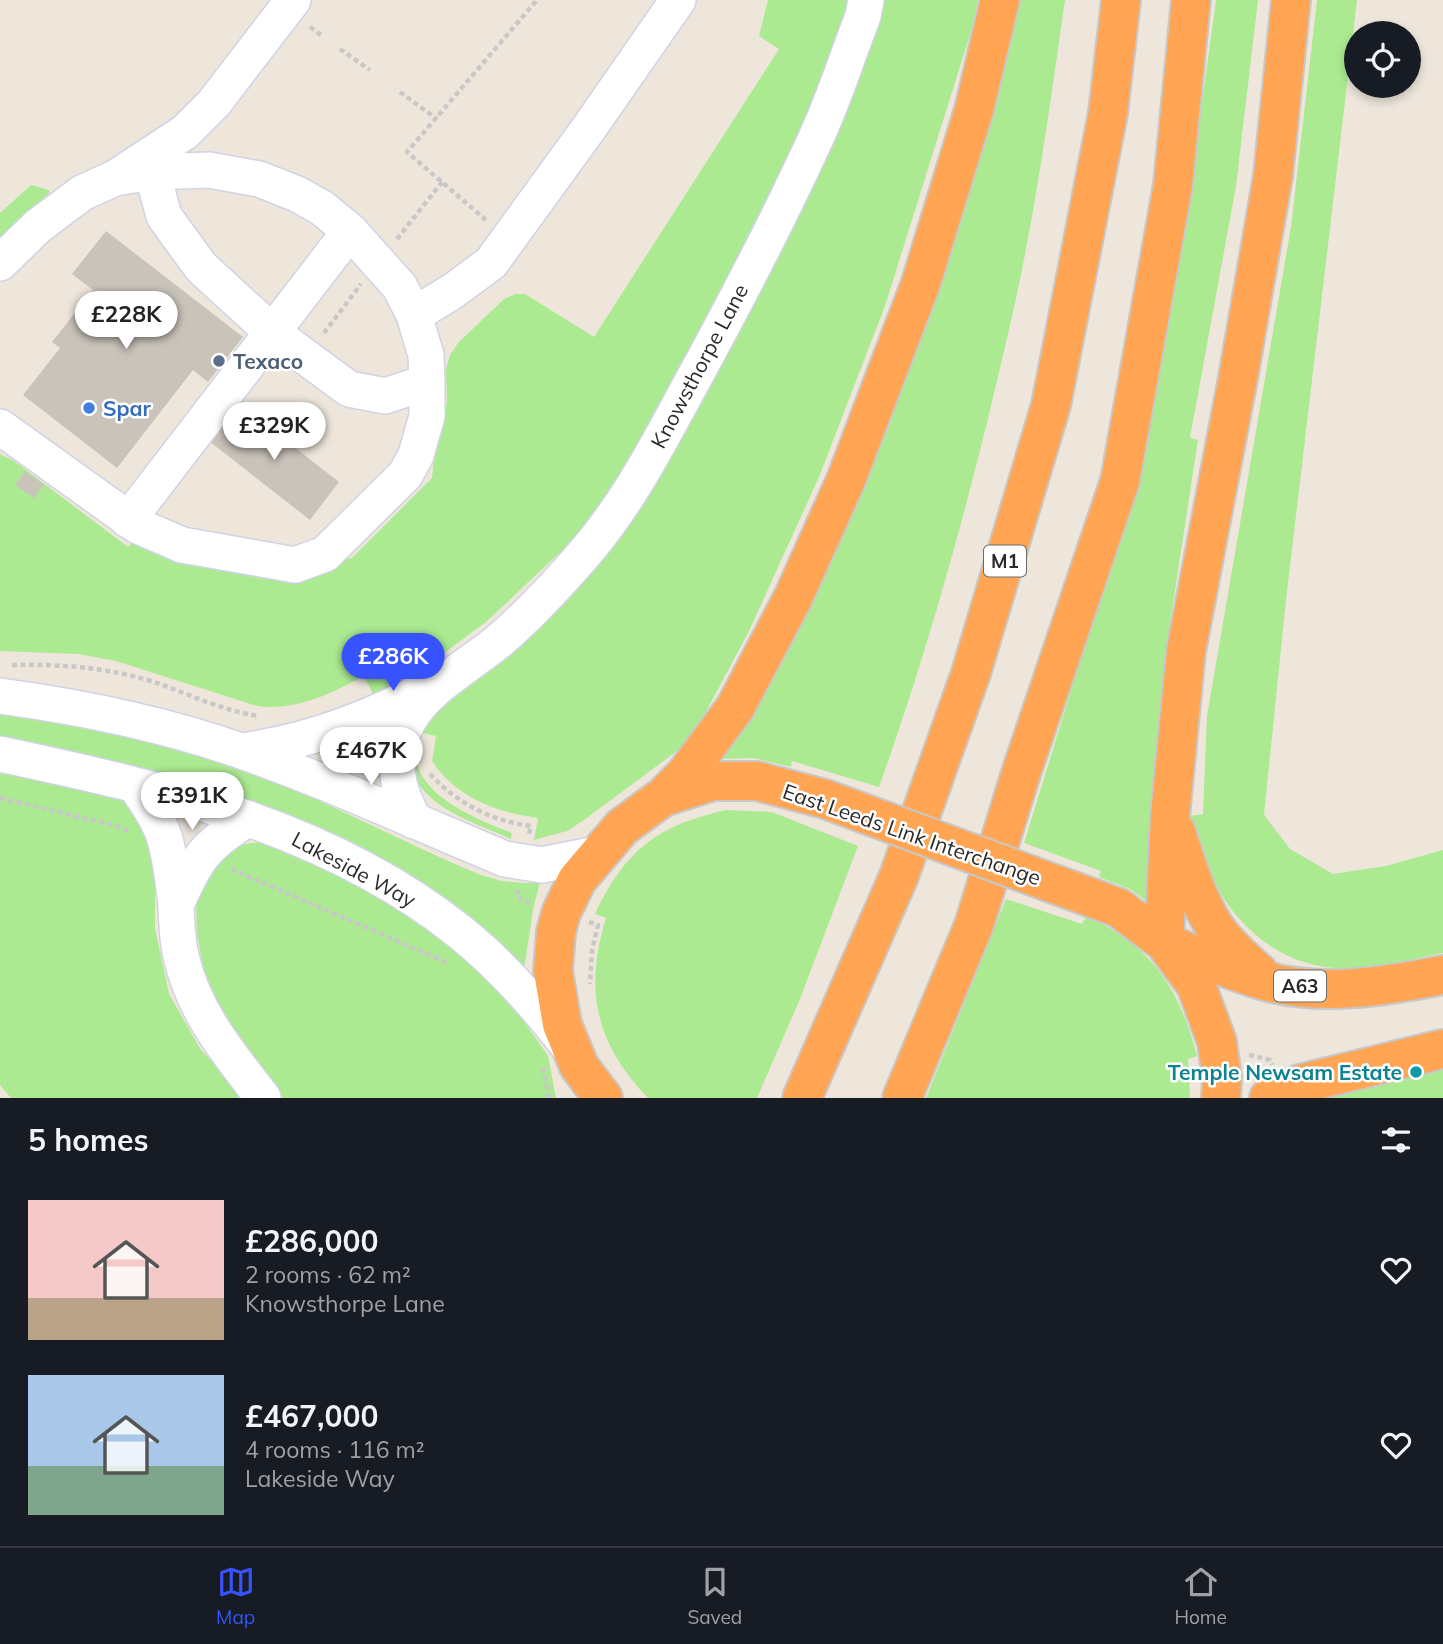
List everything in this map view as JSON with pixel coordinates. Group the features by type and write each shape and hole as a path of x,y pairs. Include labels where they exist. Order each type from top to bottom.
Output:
{"highway":[{"path":"663,797 685,775 735,708 793,598 846,480 921,283 974,110 1000,0"},
{"name":"M1","path":"802,1098 899,876 971,673 1051,405 1108,113 1121,0"},
{"path":"902,1098 974,925 1022,770 1120,481 1173,185 1191,0"},
{"path":"1164,942 1170,816 1186,651 1273,176 1290,17"},
{"name":"East Leeds Link Interchange","path":"603,1098 569,1071 553,971 556,932 561,913 577,880 622,827 663,797 713,781 757,781 825,799 1119,908 1164,942 1196,985 1212,1024 1220,1069 1221,1098"},
{"path":"1170,816 1190,873 1217,930 1233,950 1268,982"},
{"name":"A63","path":"1164,942 1268,982 1318,988 1392,985 1443,975"},
{"path":"1269,1098 1300,1084 1443,1049"}],"street":[{"path":"414,314 453,291 491,263 678,0"},
{"name":"Knowsthorpe Lane","path":"414,821 399,784 398,751 402,735 419,705 449,676 499,640 542,599 585,553 633,490 715,340 816,138 863,16 866,0"},
{"path":"0,263 38,226 82,194 115,178 185,132 300,13"},
{"path":"209,170 206,138 214,103"},
{"path":"0,427 128,520 182,545 295,565 324,554 405,475 421,445 427,416 426,355 414,314 400,287 350,231 322,208 297,194 258,179 209,170 152,172 115,178"},
{"path":"152,172 164,216 201,267 273,332 349,389 385,396 427,382"},
{"path":"128,520 350,231"},
{"name":"Knowsthorpe Lane","path":"241,751 286,744 356,722 449,676"},
{"path":"5,681 58,704 150,724 241,751 505,859 542,865 597,854"},
{"name":"Lakeside Way","path":"0,754 86,772 275,828 327,850 404,892 461,932 542,1012 569,1071"},
{"path":"136,786 166,841 181,959 192,994 214,1033 263,1098"},
{"path":"176,905 193,867 204,852 223,835 248,819"}],"path":[{"path":"508,239 407,152 537,0"},
{"path":"300,13 321,35"},
{"path":"340,49 370,71"},
{"path":"400,92 437,119"},
{"path":"5,681 43,664 86,667 149,681 235,712 263,717"},
{"path":"428,772 463,803 486,815 531,826"},
{"path":"0,798 117,826 137,836"},
{"path":"221,864 456,967"},
{"path":"592,993 592,950 598,925"},
{"path":"549,1098 569,1071"}],"green space":[{"path":"768,0 849,0 839,40 800,134 700,350 614,486 570,543 487,621 443,654 374,696 364,676 312,700 271,707 257,706 116,661 78,654 0,651 0,454 14,461 128,547 133,542 157,554 191,563 273,579 293,577 322,561 352,558 432,478 435,448 447,401 446,369 450,355 459,342 504,299 525,294 594,337 779,49 759,36"},
{"path":"884,0 978,0 973,25 885,306 819,477 749,631 700,723 677,751 584,820 567,831 534,840 538,818 508,812 465,794 442,774 432,761 436,736 418,732 433,715 576,589 608,554 651,493 708,389 882,10"},
{"path":"1016,0 1065,0 1033,210 1008,334 966,506 917,675 879,787 792,761 791,767 753,758 721,759 719,756"},
{"path":"1216,0 1258,0 1236,186 1190,438 1198,440 1165,656 1145,900 1130,889 1099,877 1101,871 1024,843 1090,629 1192,175"},
{"path":"1317,0 1357,0 1355,21 1344,21 1345,98 1286,600 1264,815 1290,849 1333,874 1386,866 1443,850 1443,953 1353,968 1308,963 1287,956 1269,945 1236,915 1212,878 1202,881 1190,835 1190,816 1203,814 1207,716 1291,227"},
{"path":"31,185 49,190 49,193 0,240 0,213"},
{"path":"0,711 131,738 227,765 314,799 478,874 502,881 540,882 523,968 477,926 0,740"},
{"path":"417,764 423,777 443,798 457,808 512,833 511,839 466,820 437,803 416,780 411,765"},
{"path":"0,768 57,781 129,803 155,848 155,928 169,994 201,1050 247,1098 11,1098 0,1085"},
{"path":"726,810 772,812 858,846 800,999 757,1098 648,1098 616,1057 599,1014 596,969 606,918 595,914 619,873 646,844 681,824"},
{"path":"260,842 290,851 372,892 436,930 523,1020 548,1056 556,1098 283,1098 246,1052 221,1013 205,977 197,934 196,902 206,867 240,845"},
{"path":"1006,899 1082,924 1086,916 1109,928 1145,955 1172,990 1190,1032 1197,1056 1188,1059 1190,1098 926,1098"},
{"name":"Temple Newsam Estate","path":"1443,1060 1443,1098 1297,1098"}],"building":[{"path":"106,231 243,337 208,382 193,370 117,468 23,395 60,348 52,342 93,290 72,274"},
{"path":"239,404 339,482 310,520 209,441"},
{"path":"25,471 44,485 34,498 15,485"}],"place":[{"name":"Texaco","path":"219,361"},
{"name":"Spar","path":"89,408"},
{"name":"Temple Newsam Estate","path":"1416,1072"}]}
